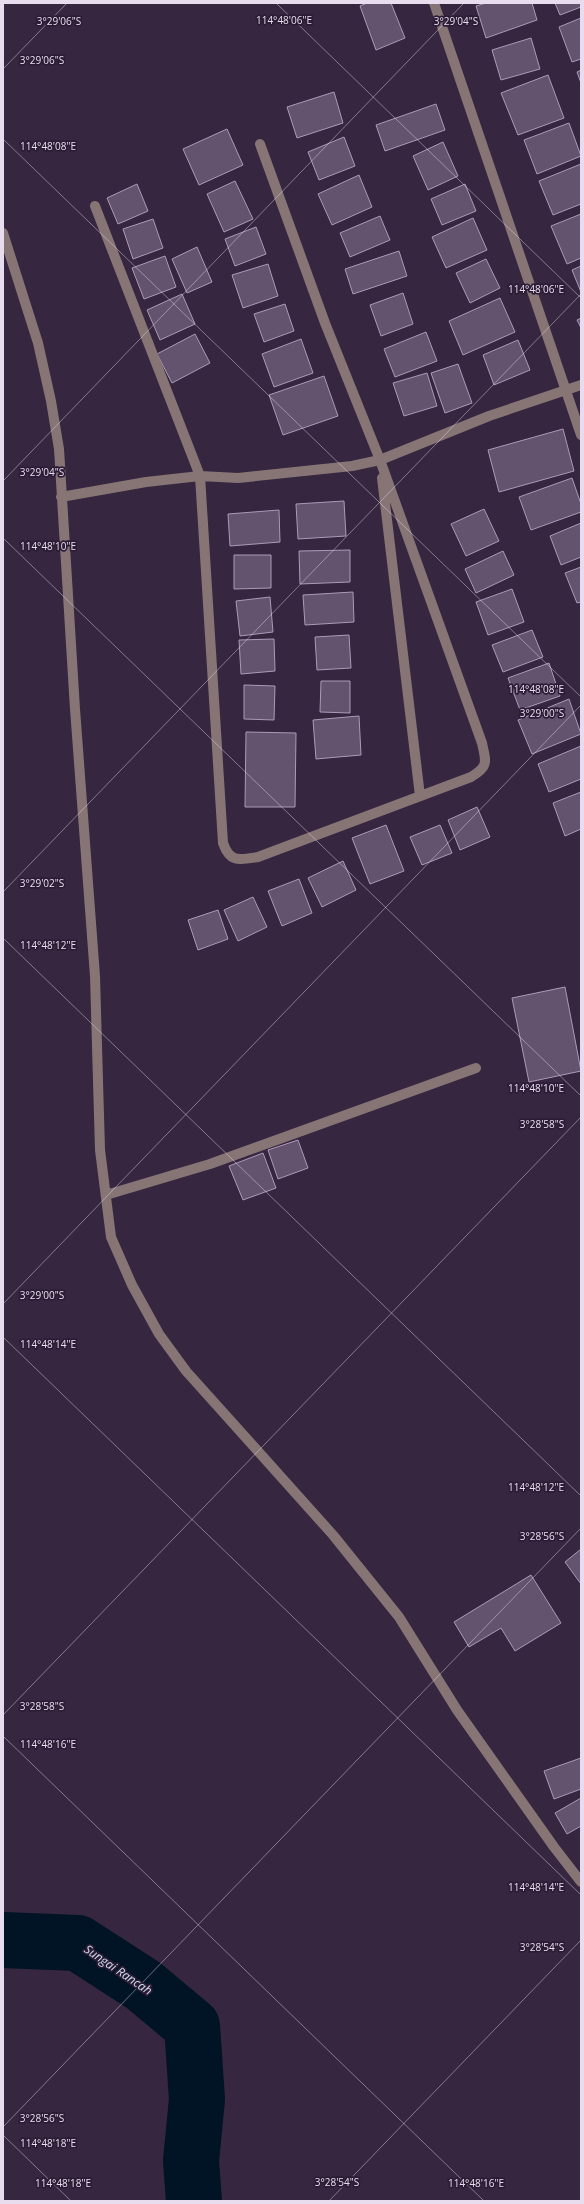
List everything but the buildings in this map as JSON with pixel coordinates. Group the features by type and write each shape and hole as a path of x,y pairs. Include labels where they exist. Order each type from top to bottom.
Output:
{"street":[{"path":"434,3 581,436"},
{"path":"95,206 200,476 223,843 226,853 239,860 258,857 472,777 484,768 486,761 482,743 380,460 325,324 260,144"},
{"path":"3,233 38,343 51,401 59,449 61,497 96,976 100,1150 111,1237 132,1284 159,1334 186,1371 333,1535 399,1617 457,1710 554,1847 581,1882"},
{"path":"61,497 146,482 200,476 238,478 352,466 380,460 489,416 581,385"},
{"path":"380,460 420,796"},
{"path":"106,1195 210,1164 476,1068"}],"waterway":[{"name":"Sungai Rancah","path":"3,1940 78,1943 143,1985 192,2026 197,2099 191,2161 194,2201"}]}
